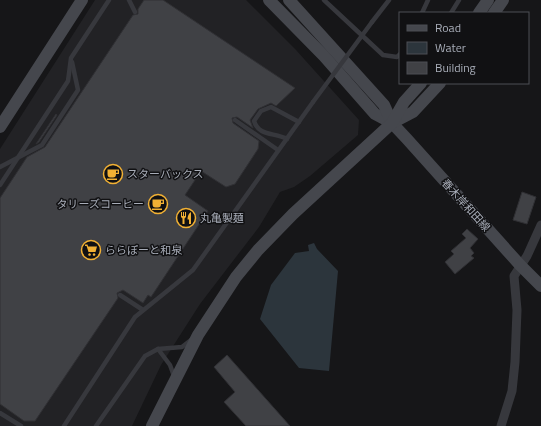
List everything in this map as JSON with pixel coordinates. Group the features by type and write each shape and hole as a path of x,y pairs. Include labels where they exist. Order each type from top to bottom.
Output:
{"street":[{"path":"0,127 82,0"},
{"name":"春木岸和田線","path":"269,0 324,56 375,114 392,123"},
{"name":"春木岸和田線","path":"289,0 384,105 392,123 520,265 541,286"},
{"path":"480,12 488,0"},
{"path":"495,12 503,0"},
{"path":"392,123 404,102 420,84"},
{"path":"152,426 198,335 236,277 258,250 293,214 392,123 413,112 439,84"},
{"path":"502,426 512,391 517,310 514,276 527,256 541,224"}],"lane":[{"path":"0,185 68,81 71,58 109,0"},
{"path":"129,0 135,12"},
{"path":"324,0 383,55 397,57 399,55"},
{"path":"64,426 135,317 193,270 278,150 389,0"},
{"path":"422,12 428,0"},
{"path":"452,12 459,0"},
{"path":"0,166 42,145 78,90 71,58"},
{"path":"287,139 280,134 264,133 256,128 254,122 261,111 271,107 299,122"},
{"path":"235,120 278,150"},
{"path":"120,295 143,310"},
{"path":"96,426 145,356 158,349 182,348 198,335"},
{"path":"158,349 170,365 175,378"},
{"path":"0,413 21,426"}],"shaded area":[{"path":"95,0 246,0 296,50 359,120 358,135 310,176 294,187 280,192 259,227 200,304 161,365 132,426 0,426 0,149"}],"water":[{"path":"314,243 317,249 338,271 329,371 299,368 260,319 271,285 295,253 309,251 308,245"}],"building":[{"name":"ららぽーと和泉","path":"144,0 163,0 295,88 276,106 271,103 258,109 250,120 253,128 237,117 232,118 233,123 259,141 258,149 235,184 226,187 201,171 185,195 208,211 151,297 148,295 143,303 123,290 117,293 118,298 35,421 24,421 0,404 0,198 27,157 45,147 133,15 138,14 138,9"},
{"path":"56,114 57,115 39,142 36,144"},
{"path":"522,192 536,197 527,224 513,220"},
{"path":"467,229 478,239 470,248 474,253 471,256 474,258 455,274 445,262 454,254 451,251 466,238 462,234"},
{"path":"227,355 290,426 246,426 224,402 235,392 214,367"}],"place":[{"name":"スターバックス","path":"113,174"},
{"name":"タリーズコーヒー","path":"158,204"},
{"name":"丸亀製麺","path":"186,218"},
{"name":"ららぽーと和泉","path":"91,250"}]}
